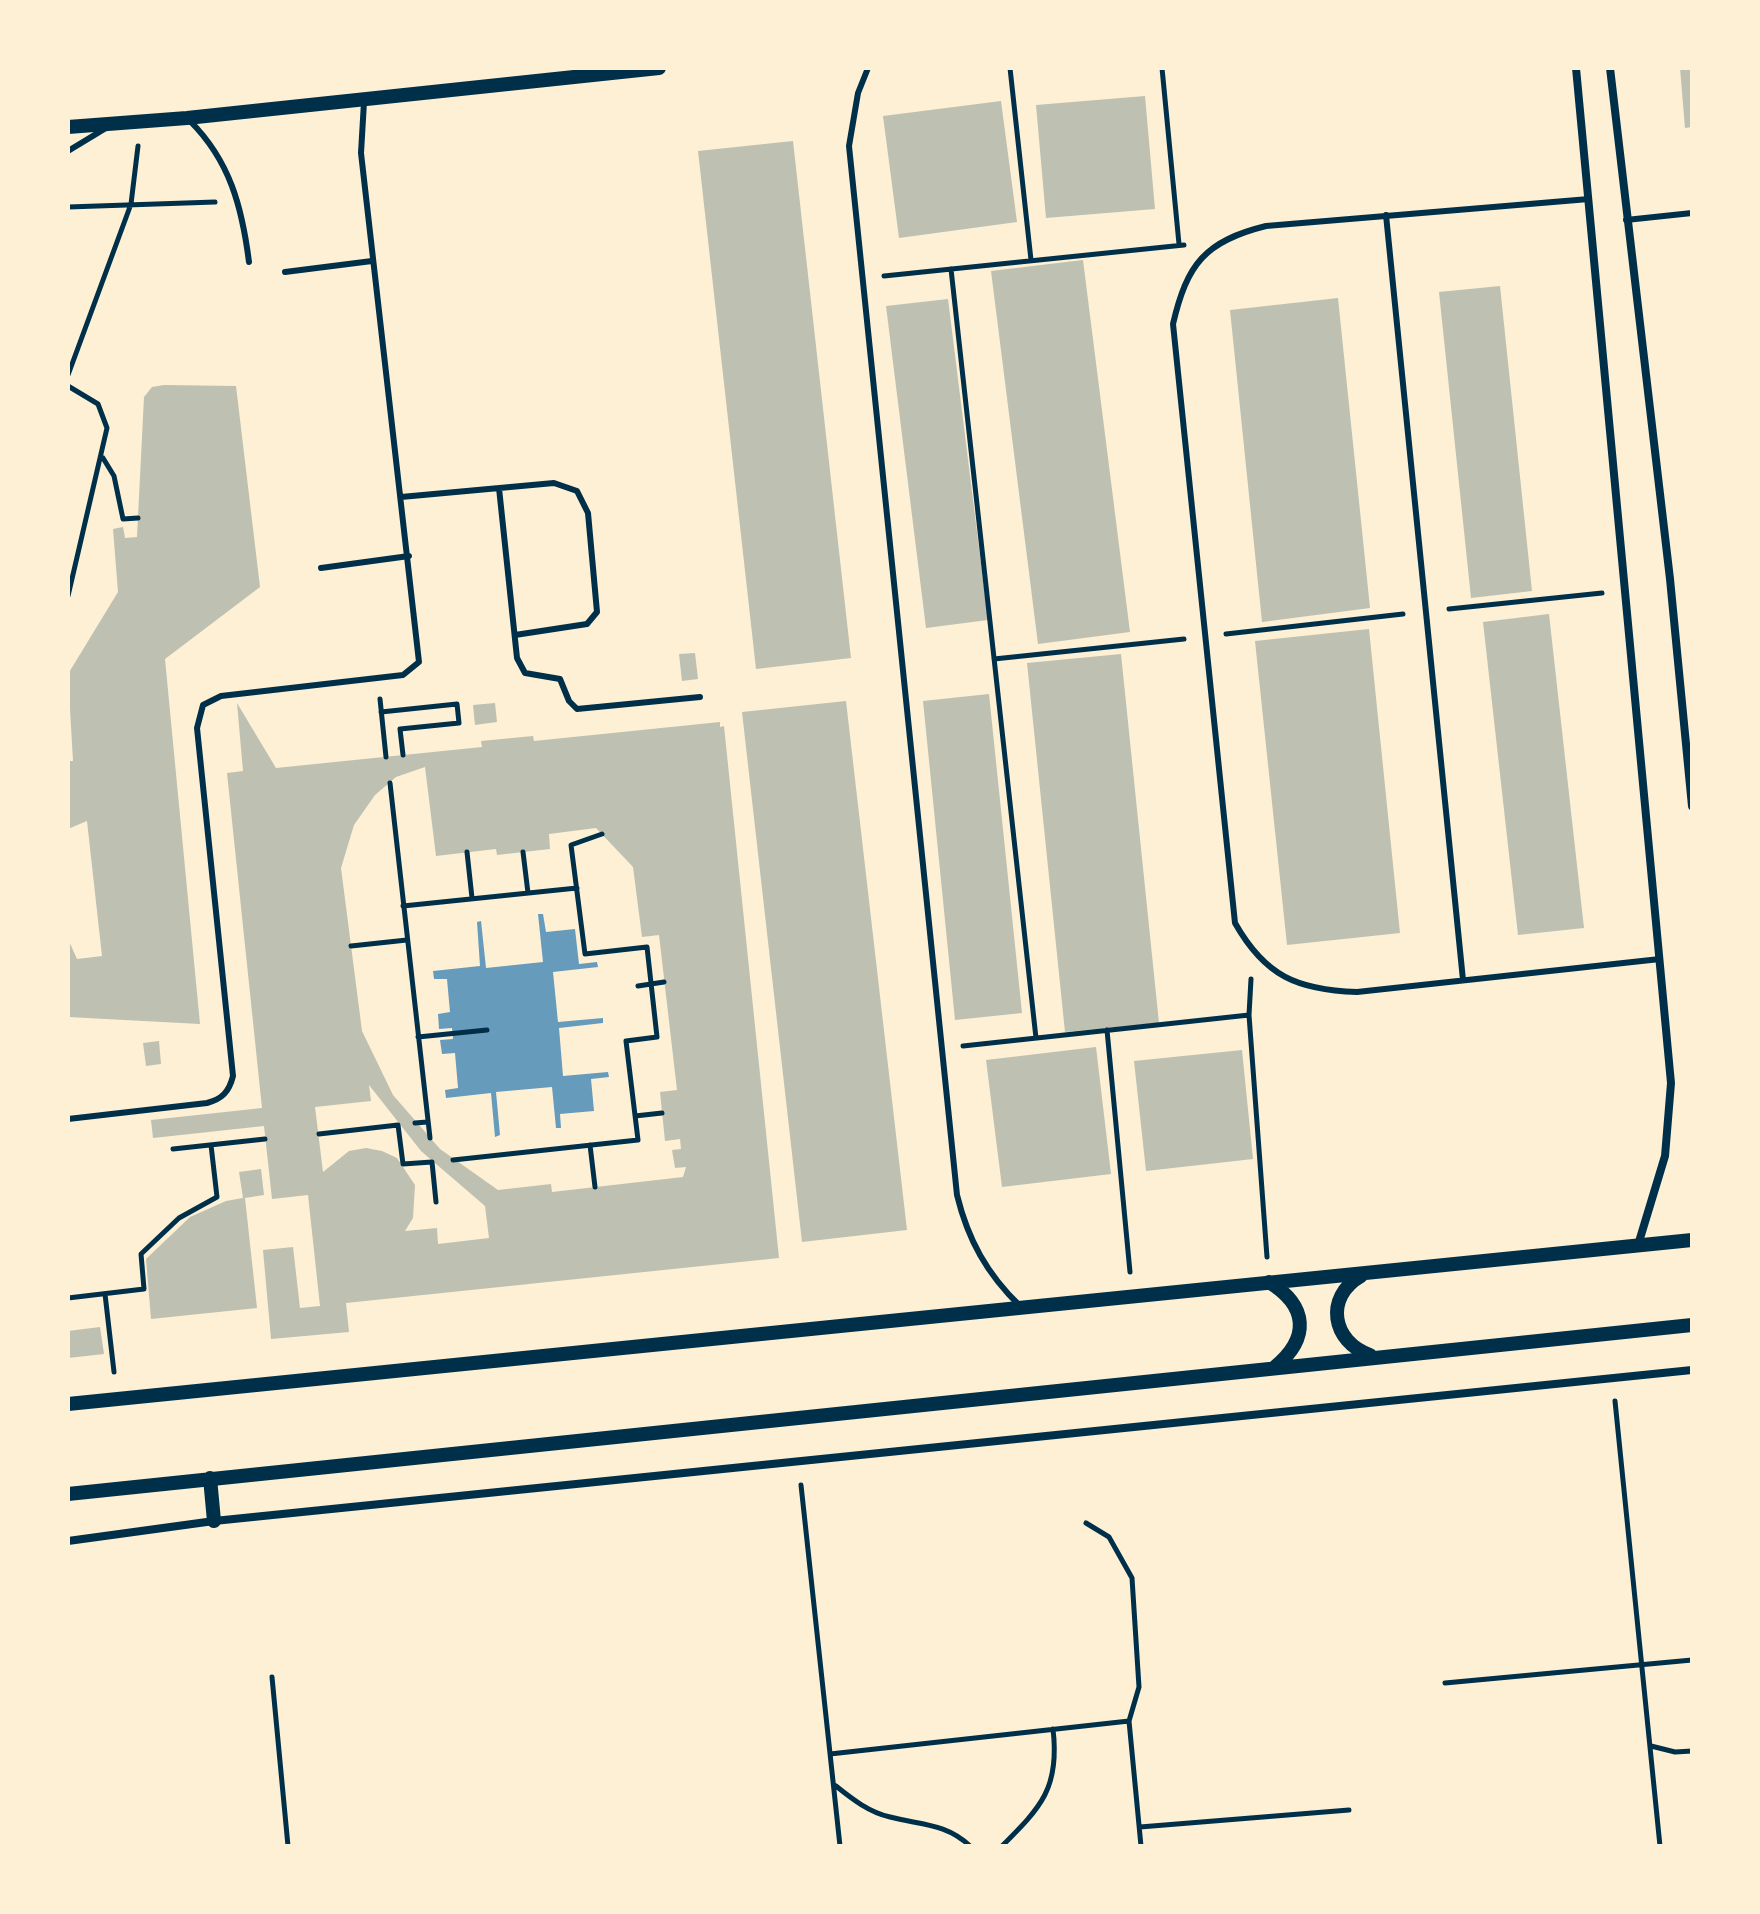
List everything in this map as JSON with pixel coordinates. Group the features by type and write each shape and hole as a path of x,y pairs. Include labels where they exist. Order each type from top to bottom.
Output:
{"street":[{"path":"68,127 187,118 659,68"},
{"path":"1576,68 1671,1083 1671,1119 1665,1156 1638,1245"},
{"path":"1610,68 1670,579 1692,806"},
{"path":"68,1404 1692,1240"},
{"path":"1368,1272 1347,1284 1336,1306 1338,1330 1354,1350 1377,1357"},
{"path":"1269,1282 1287,1293 1298,1311 1300,1333 1292,1353 1275,1368"},
{"path":"68,1494 1692,1325"},
{"path":"68,1541 214,1521 1692,1370"},
{"path":"210,1478 214,1521"}],"lane":[{"path":"868,68 858,93 849,146 957,1195 964,1222 988,1270 1023,1308"},
{"path":"68,1119 207,1103 225,1094 233,1076 197,728 199,712 211,699 221,696 403,675 419,662 409,556 372,261 360,133 365,100"},
{"path":"187,118 219,156 239,201 249,262"},
{"path":"68,151 114,123"},
{"path":"1589,199 1266,226 1233,234 1205,252 1182,285 1173,324 1235,923 1253,954 1285,977 1320,990 1357,992 1660,959"},
{"path":"1626,220 1692,213"},
{"path":"1386,215 1463,980"},
{"path":"285,272 372,261"},
{"path":"401,497 554,483 577,491 588,513 597,612 587,624 515,635"},
{"path":"499,488 519,666 532,676 550,675 560,679 569,701 577,709 700,697"},
{"path":"321,568 409,556"}],"path":[{"path":"1010,68 1031,260"},
{"path":"1162,68 1179,244"},
{"path":"68,375 131,204 137,171 139,121"},
{"path":"68,207 239,201"},
{"path":"863,278 1179,244 1205,252"},
{"path":"951,269 1036,1038"},
{"path":"68,386 88,395 105,415 107,428 68,596"},
{"path":"102,457 114,476 123,519 138,518"},
{"path":"994,659 1623,591"},
{"path":"386,757 382,714 457,704 459,723 400,729 403,755"},
{"path":"390,783 430,1138"},
{"path":"453,1160 638,1140 626,1041 657,1037 652,984 647,947 585,954 571,845 602,834"},
{"path":"467,852 472,898"},
{"path":"523,852 528,893"},
{"path":"403,906 577,888"},
{"path":"351,946 407,940"},
{"path":"1253,954 1249,1015 1269,1282"},
{"path":"638,986 664,982"},
{"path":"942,1049 1249,1015"},
{"path":"418,1037 487,1030"},
{"path":"1107,1030 1132,1296"},
{"path":"635,1116 662,1113"},
{"path":"415,1123 427,1122"},
{"path":"319,1134 398,1125 403,1164 432,1162 436,1202"},
{"path":"173,1149 265,1139"},
{"path":"68,1298 144,1289 141,1254 179,1218 217,1197 211,1145"},
{"path":"590,1145 595,1187"},
{"path":"105,1294 112,1349"},
{"path":"1613,1378 1660,1846"},
{"path":"799,1461 840,1846"},
{"path":"1086,1523 1109,1537 1132,1578 1139,1687 1129,1721 1141,1846"},
{"path":"1445,1683 1692,1660"},
{"path":"272,1677 288,1846"},
{"path":"830,1754 1129,1721"},
{"path":"1002,1846 1038,1809 1051,1784 1056,1757 1053,1729"},
{"path":"1651,1746 1675,1752 1692,1751"},
{"path":"835,1786 859,1804 887,1816 939,1826 958,1835 970,1846"},
{"path":"1140,1827 1349,1810"}],"water":[{"path":"538,914 543,914 546,932 575,929 579,964 597,962 598,967 553,972 558,1022 603,1018 603,1023 559,1028 563,1076 608,1072 609,1077 591,1079 594,1111 560,1114 561,1128 556,1128 552,1087 496,1092 500,1135 495,1137 491,1093 446,1098 445,1090 458,1088 455,1053 442,1054 440,1040 453,1039 452,1028 439,1029 438,1014 450,1012 447,979 434,979 433,971 480,966 477,922 481,921 486,968 543,962"}],"building":[{"path":"1680,68 1692,68 1692,127 1685,128"},
{"path":"1145,96 1155,209 1046,218 1036,105"},
{"path":"1001,101 1017,222 899,238 883,116"},
{"path":"793,141 851,658 756,669 698,151"},
{"path":"1083,260 1130,632 1038,644 991,271"},
{"path":"1500,286 1532,591 1471,598 1439,292"},
{"path":"1338,298 1370,608 1262,622 1230,310"},
{"path":"948,299 988,620 926,628 886,306"},
{"path":"236,386 260,587 165,659 200,1024 68,1017 68,939 77,959 102,956 87,821 68,829 68,761 73,761 68,674 118,592 113,529 123,527 125,538 137,537 144,397 152,387"},
{"path":"1549,614 1584,928 1518,935 1483,622"},
{"path":"1369,629 1400,933 1287,945 1255,641"},
{"path":"695,653 698,679 682,681 679,654"},
{"path":"1121,654 1159,1023 1065,1032 1027,663"},
{"path":"989,694 1022,1013 955,1020 923,701"},
{"path":"846,701 907,1230 802,1242 742,712"},
{"path":"237,703 276,768 482,747 481,741 533,736 534,741 720,722 720,727 724,726 779,1258 346,1303 349,1332 271,1339 263,1250 293,1247 300,1308 320,1306 308,1195 272,1199 264,1126 153,1138 151,1120 262,1108 227,773 243,771","holes":["425,767 436,856 496,849 497,855 550,849 549,834 596,828 633,867 642,937 659,935 677,1090 660,1092 665,1141 680,1139 681,1149 672,1150 675,1168 686,1167 683,1177 552,1192 551,1184 498,1190 440,1149 393,1095 362,1031 341,868 354,825 375,795 396,777","369,1085 421,1151 485,1206 489,1238 438,1244 437,1228 405,1231 413,1218 415,1185 397,1158 382,1151 366,1148 349,1151 323,1172 315,1107 371,1101"]},
{"path":"495,703 497,722 475,725 473,705"},
{"path":"159,1041 161,1064 146,1066 143,1043"},
{"path":"1096,1047 1111,1174 1002,1187 986,1060"},
{"path":"1242,1050 1253,1159 1146,1171 1134,1061"},
{"path":"261,1169 264,1195 245,1198 257,1308 151,1319 146,1259 190,1217 226,1201 243,1198 239,1172"},
{"path":"100,1327 104,1354 68,1358 68,1331"}]}
